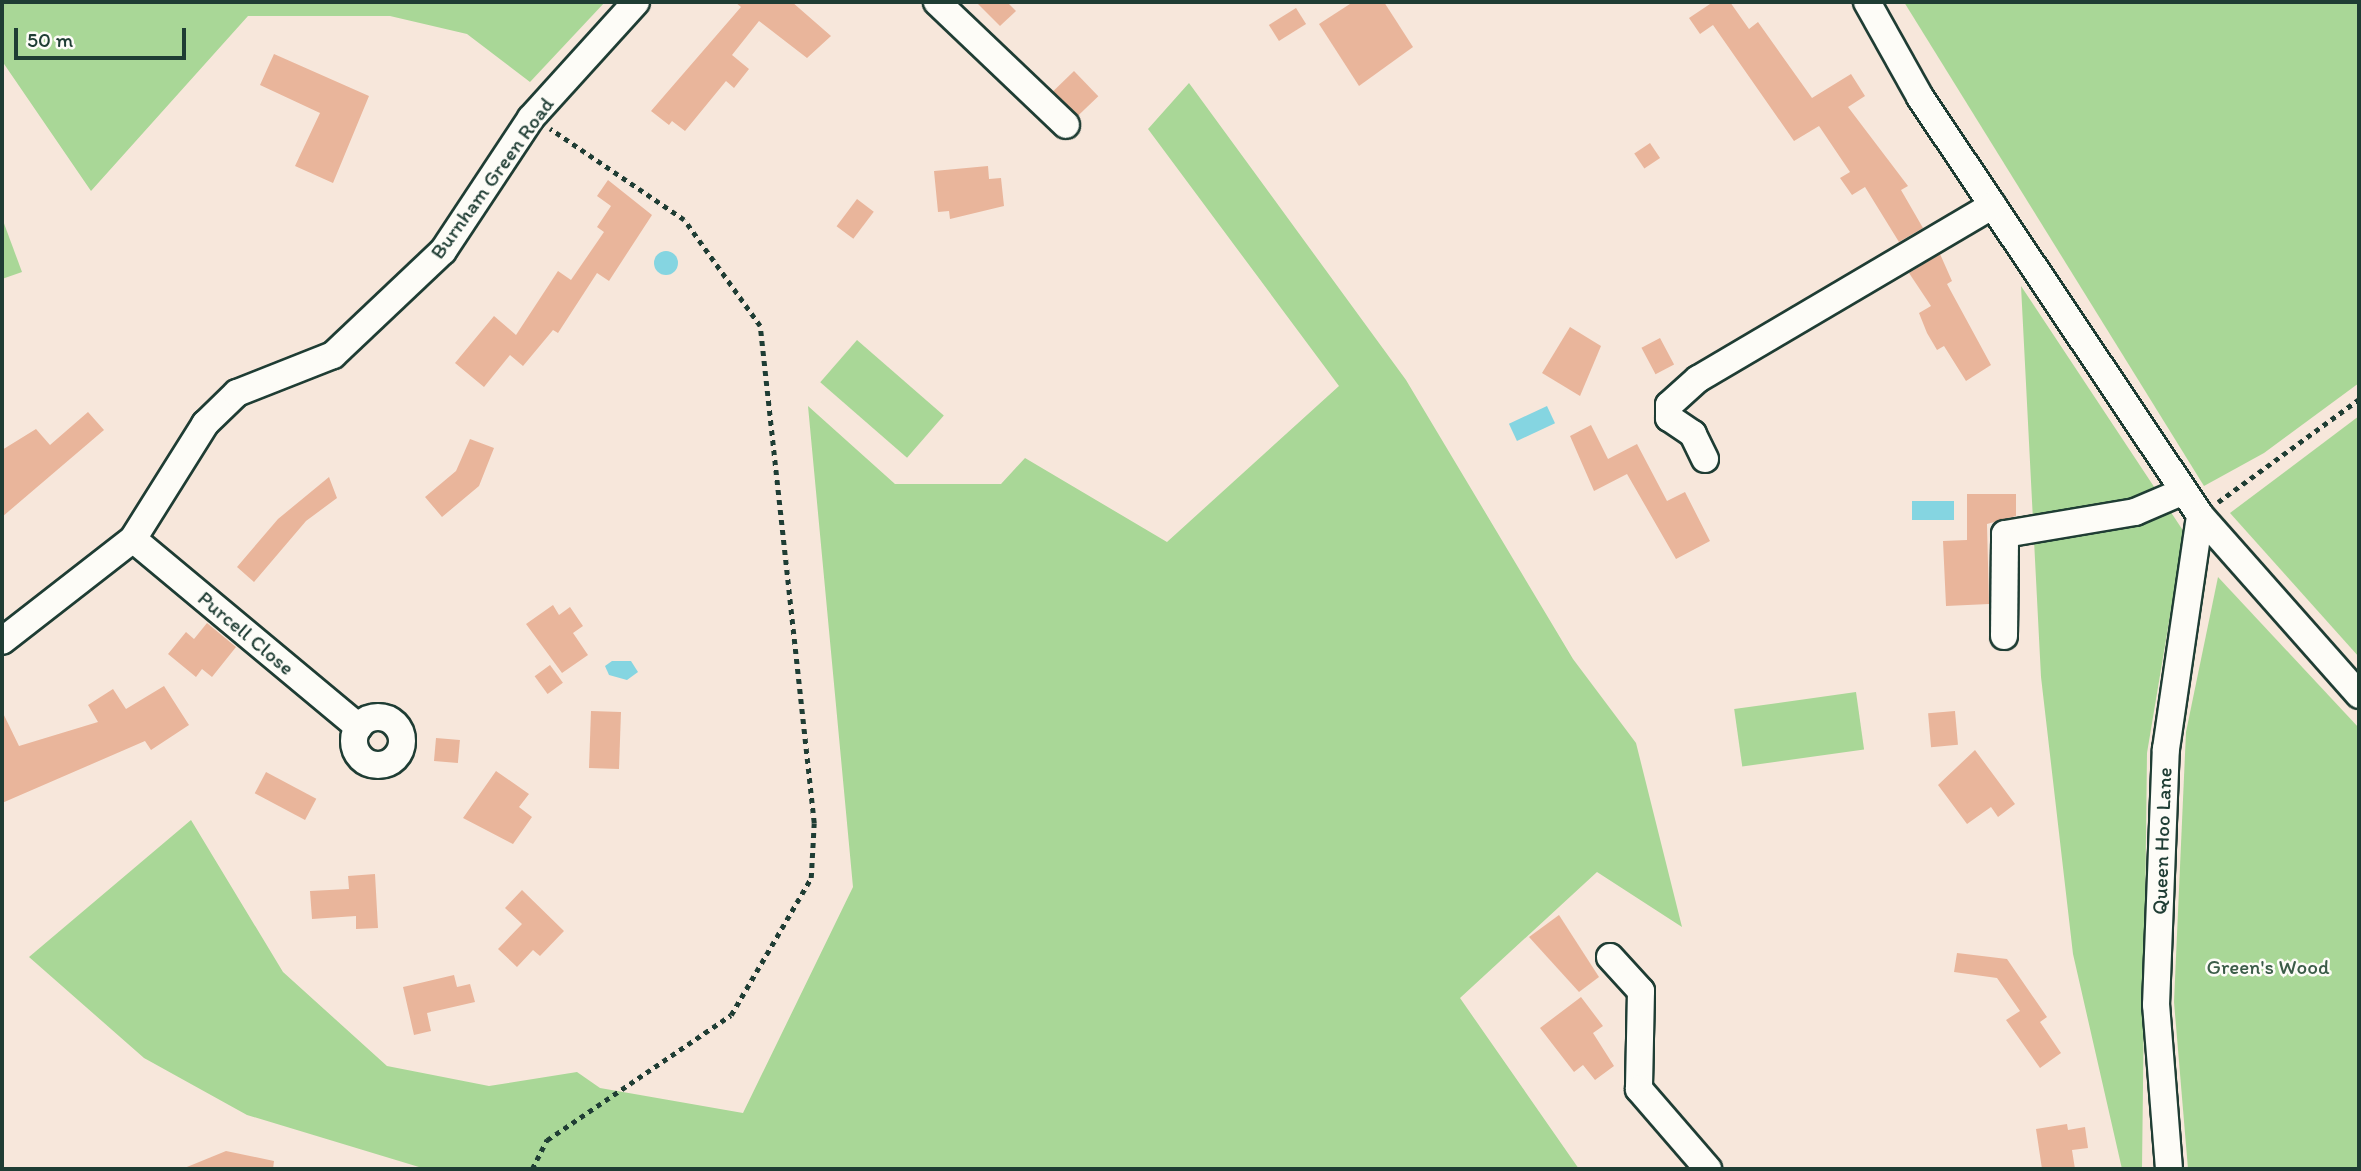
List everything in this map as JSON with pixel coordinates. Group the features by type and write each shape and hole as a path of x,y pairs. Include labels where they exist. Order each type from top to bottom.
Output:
{"street":[{"name":"Burnham Green Road","path":"2,641 133,540 205,424 237,393 343,345 443,251 531,118 636,2"},
{"path":"937,2 1066,125"},
{"path":"1867,2 1993,205 2200,515 2359,695"},
{"path":"1705,458 1693,434 1669,418 1669,405 1698,379 1993,205"},
{"path":"2004,636 2005,534 2135,512 2184,491"},
{"name":"Queen Hoo Lane","path":"2169,1169 2156,1005 2166,749 2200,515"},
{"name":"Purcell Close","path":"133,540 359,727"},
{"path":"1610,957 1641,991 1639,1089 1708,1169"}],"path":[{"path":"531,118 684,220 760,326 814,823 811,878 731,1015 547,1140 532,1169"},
{"path":"2200,515 2359,399"}],"green space":[{"path":"2,2 605,2 530,82 467,34 390,16 248,16 91,191 2,61"},
{"path":"1904,2 2359,2 2359,383 2264,453 2204,486"},
{"path":"1189,83 1406,380 1573,659 1636,743 1682,927 1597,872 1460,998 1579,1169 419,1167 247,1115 144,1058 29,957 191,820 283,972 387,1066 489,1086 577,1072 600,1088 743,1113 853,887 808,406 895,484 1001,484 1025,458 1167,542 1339,386 1148,129"},
{"path":"2,218 22,272 2,279"},
{"path":"2021,286 2184,532 2147,753 2142,1169 2122,1169 2073,954 2041,677"},
{"path":"857,340 944,415 907,458 820,382"},
{"path":"2359,416 2359,657 2230,513"},
{"name":"Green's Wood","path":"2218,577 2359,728 2359,1169 2188,1169 2174,1002 2186,732"},
{"path":"1856,692 1864,749 1742,767 1734,709"}],"water":[{"path":"666,251 674,255 678,263 674,271 666,275 658,271 654,263 658,255"},
{"path":"1547,406 1555,423 1517,441 1509,424"},
{"path":"1912,501 1954,501 1954,520 1912,520"},
{"path":"612,661 631,661 638,672 627,680 609,675 605,666"}],"building":[{"path":"735,2 792,2 831,36 807,58 759,21 732,55 749,69 734,88 726,81 685,131 672,121 669,125 651,111 741,7"},
{"path":"976,2 1007,2 1016,11 1000,26"},
{"path":"1353,2 1384,2 1413,47 1359,86 1319,24"},
{"path":"1713,2 1730,2 1749,29 1758,22 1812,98 1851,74 1865,96 1848,107 1908,186 1901,190 1923,228 1899,242 1865,187 1852,195 1840,178 1850,172 1819,126 1794,141 1713,25 1700,34 1689,18"},
{"path":"1296,8 1306,24 1279,41 1269,25"},
{"path":"274,54 369,96 333,183 295,166 320,113 260,85"},
{"path":"1074,71 1098,96 1077,116 1053,91"},
{"path":"1650,143 1660,158 1644,169 1634,154"},
{"path":"988,166 989,179 1001,178 1004,206 950,219 949,211 938,212 934,171"},
{"path":"608,180 652,215 609,281 597,273 558,333 553,330 523,366 510,355 484,387 455,363 494,316 516,335 558,271 571,280 604,232 597,227 611,206 597,196"},
{"path":"857,199 874,212 853,239 837,226"},
{"path":"1940,254 1952,281 1947,284 1991,365 1966,381 1944,346 1937,350 1927,333 1919,313 1931,306 1909,273"},
{"path":"1570,327 1601,346 1580,396 1542,373"},
{"path":"1660,338 1674,364 1656,374 1641,348"},
{"path":"88,412 104,430 2,517 2,450 36,429 50,445"},
{"path":"1591,425 1608,459 1637,444 1667,501 1685,492 1710,541 1676,559 1627,474 1594,491 1570,436"},
{"path":"470,439 494,448 479,486 442,517 425,497 456,471"},
{"path":"329,477 337,498 306,521 254,582 237,567 278,519"},
{"path":"1967,494 2016,494 2016,516 1987,524 1989,604 1946,606 1943,541 1967,540"},
{"path":"553,605 559,615 570,607 583,626 573,633 588,655 562,673 526,624"},
{"path":"207,623 236,647 212,677 202,669 196,677 168,654 186,632 194,639"},
{"path":"550,665 563,683 548,694 535,676"},
{"path":"164,686 189,725 151,750 145,741 2,803 2,711 19,746 98,722 88,705 113,689 126,709"},
{"path":"591,711 621,712 619,769 589,768"},
{"path":"1955,711 1958,745 1931,747 1928,713"},
{"path":"436,738 460,740 458,763 434,761"},
{"path":"1975,750 2015,804 1998,817 1991,807 1967,824 1938,785"},
{"path":"496,771 529,794 519,807 532,817 513,844 463,818"},
{"path":"266,772 316,799 305,820 255,793"},
{"path":"375,874 378,928 356,929 356,916 312,919 310,891 349,889 348,876"},
{"path":"522,890 564,931 540,956 533,950 517,967 498,949 522,924 505,908"},
{"path":"1559,915 1599,977 1579,992 1529,937"},
{"path":"1957,953 2007,959 2047,1017 2040,1022 2061,1053 2040,1068 2006,1020 2020,1011 1997,978 1954,972"},
{"path":"454,975 457,987 470,984 475,1002 427,1013 431,1031 414,1035 403,987"},
{"path":"1581,997 1603,1026 1593,1033 1614,1066 1595,1080 1583,1065 1574,1072 1540,1028"},
{"path":"2067,1124 2068,1130 2085,1127 2088,1148 2072,1150 2075,1169 2042,1169 2036,1129"},
{"path":"226,1151 274,1161 273,1169 182,1169"}]}
